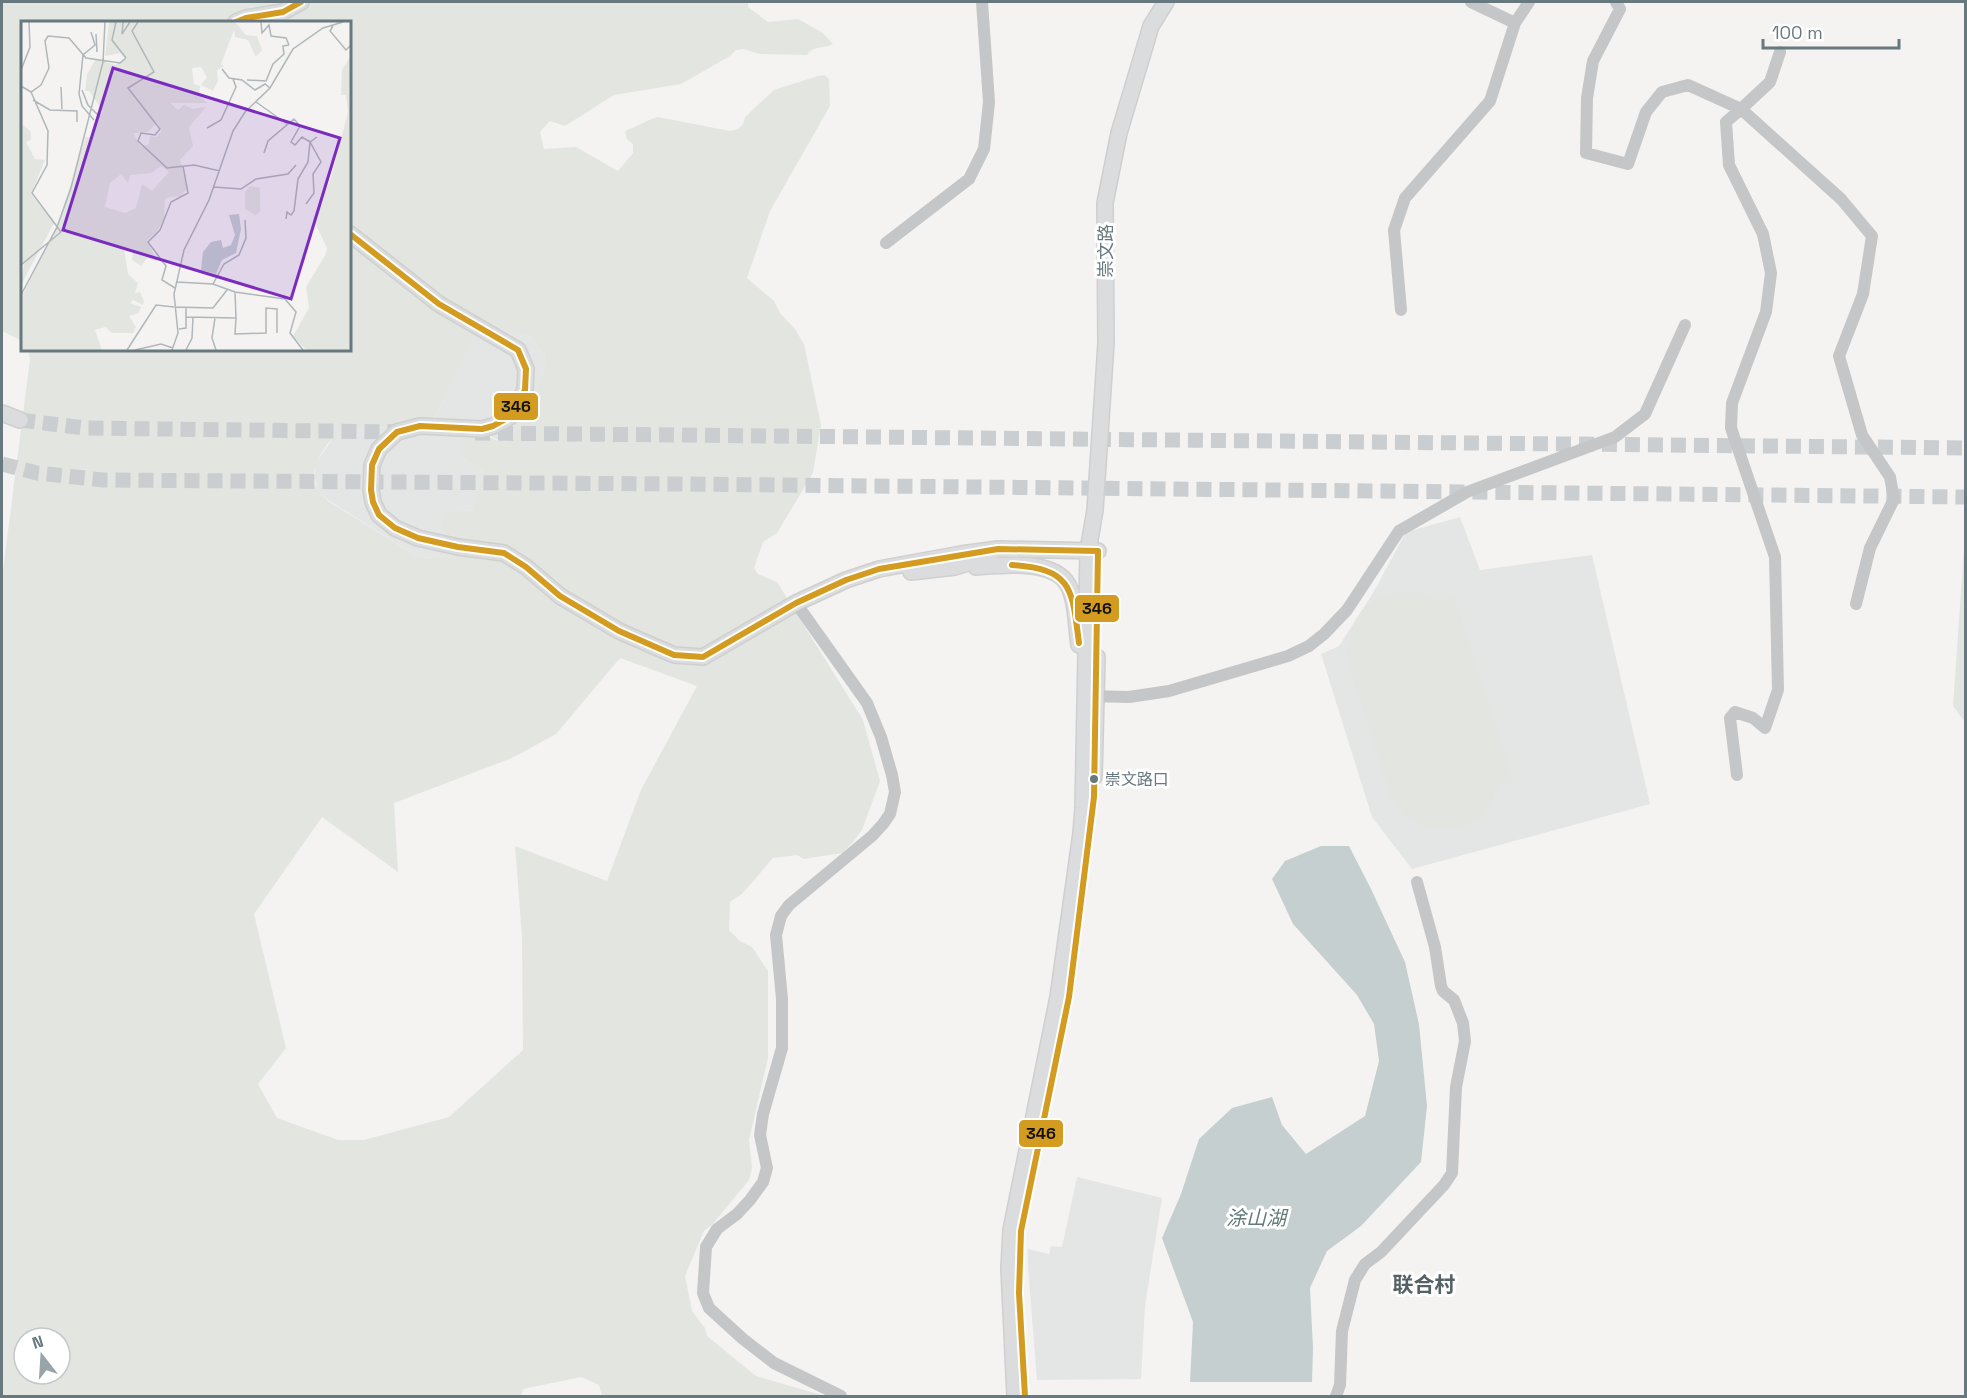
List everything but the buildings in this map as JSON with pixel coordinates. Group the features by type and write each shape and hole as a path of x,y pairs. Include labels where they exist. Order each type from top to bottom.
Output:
{"main road":[{"path":"238,21 283,12 301,2"},
{"name":"崇文路","path":"1025,1396 1019,1284 1021,1231 1069,997 1092,818 1093,553 1106,343 1105,203 1119,133 1151,26 1166,2"},
{"path":"351,235 439,304 518,350 526,369 525,390 511,416 493,426 482,429 420,426 397,432 379,449 372,465 371,490 379,515 395,528 418,538 458,547 504,553 526,567 560,596 619,631 674,656 704,657 796,603 856,576 999,554 1093,553"},
{"path":"2,413 20,420"},
{"path":"951,562 1018,565 1046,570 1063,578 1072,597 1091,696"},
{"name":"崇文路","path":"1015,1396 1009,1278 1011,1230 1058,997 1083,808 1091,696"}],"street":[{"path":"886,243 969,179 984,149 989,102 982,2"},
{"path":"1471,2 1515,22"},
{"path":"1401,309 1394,230 1405,198 1490,101 1515,22 1529,2"},
{"path":"1616,2 1620,9 1593,61 1587,98 1586,153 1628,164 1646,112 1662,92 1688,85 1742,109 1841,200 1872,236 1863,294 1839,356 1862,435 1890,477 1894,499 1870,548 1856,604"},
{"path":"1737,775 1730,718 1735,712 1753,718 1765,729 1778,690 1775,557 1731,428 1732,403 1766,312 1771,273 1763,234 1729,165 1726,122 1770,82 1780,51"},
{"path":"1091,696 1130,698 1159,693 1288,656 1309,646 1347,610 1399,531 1467,492 1615,437 1645,414 1685,325"},
{"path":"796,603 867,703 881,736 892,775 894,803 890,814 872,836 789,905 781,916 776,935 782,999 782,1048 763,1114 760,1135 767,1168 763,1182 750,1200 717,1229 706,1247 703,1293 709,1308 774,1363 841,1396"},
{"path":"1336,1396 1340,1385 1341,1331 1355,1280 1365,1264 1381,1252 1444,1185 1452,1173 1456,1087 1465,1041 1463,1023 1454,1000 1443,992 1441,986 1435,947 1417,882"}],"shaded area":[{"path":"2,2 748,2 748,7 768,22 798,19 823,33 833,44 816,48 807,55 759,54 744,49 736,50 730,56 681,84 614,95 565,126 550,121 540,132 544,149 576,147 618,171 633,153 633,144 627,139 625,131 649,120 658,117 730,131 738,129 745,117 774,90 818,76 825,75 829,79 830,106 770,211 747,278 774,301 780,313 794,328 804,344 821,425 813,473 777,533 763,542 754,568 758,574 777,582 863,720 880,781 862,830 842,853 804,859 797,855 773,858 743,893 730,902 729,930 740,941 752,947 768,971 768,1058 749,1140 752,1168 749,1180 712,1225 704,1231 685,1276 692,1311 705,1328 707,1336 756,1376 820,1396 602,1396 599,1385 581,1377 523,1389 521,1396 2,1396 2,578 30,359 28,351 351,351 351,21 21,21 21,340 2,331","holes":["481,321 531,337 545,355 543,374 512,439 494,440 480,428 464,442 460,450 462,457 484,471 472,511 456,509 445,515 441,527 454,549 453,556 420,558 328,501 315,486 316,463 330,441 341,431 423,424 436,416","620,658 697,686 641,790 607,881 515,846 522,936 523,1050 449,1117 364,1140 338,1140 277,1118 258,1084 286,1048 254,914 322,817 398,872 394,803 512,758 556,734"]},
{"path":"481,320 531,337 545,355 543,374 512,439 504,443 485,433 462,457 484,471 472,511 456,509 441,527 454,550 453,556 420,558 328,500 316,488 314,465 336,434 341,431 423,424 431,421 436,416"},
{"path":"1460,517 1480,570 1592,555 1650,804 1412,869 1372,817 1321,654 1339,646 1373,593 1406,532"},
{"path":"1965,533 1965,722 1953,706"},
{"path":"1398,593 1421,593 1439,601 1454,596 1513,781 1498,785 1491,803 1479,819 1453,828 1428,828 1406,816 1391,797 1346,657 1353,625 1362,611 1377,599"},
{"path":"1077,1177 1162,1198 1145,1306 1141,1379 1037,1380 1028,1249 1049,1254 1051,1246 1062,1247"}],"water":[{"name":"涂山湖","path":"1321,846 1349,846 1405,962 1419,1024 1427,1106 1421,1162 1361,1226 1327,1251 1310,1288 1312,1382 1190,1382 1193,1322 1162,1238 1181,1194 1199,1139 1232,1108 1272,1097 1282,1125 1306,1154 1365,1116 1379,1061 1374,1024 1357,995 1293,924 1272,879 1285,861"}],"tunnel":[{"path":"20,420 84,428 406,432"},
{"path":"475,433 1966,448"},
{"path":"2,464 37,473 103,480 1966,497"}],"transit line":[{"name":"346","path":"238,21 283,12 301,2"},
{"name":"346","path":"351,235 439,304 518,350 526,369 525,390 511,416 493,426 482,429 420,426 397,432 379,449 372,465 371,490 379,515 395,528 418,538 458,547 504,553 526,567 560,596 619,631 674,655 703,657 796,603 846,580 879,569 998,549 1098,551 1094,797 1069,997 1021,1231 1019,1293 1025,1396"},
{"name":"346","path":"1012,565 1047,571 1066,585 1074,609 1079,643"}],"place":[{"name":"崇文路口","path":"1094,779"}],"district":[{"name":"联合村","path":"1424,1285"}]}
